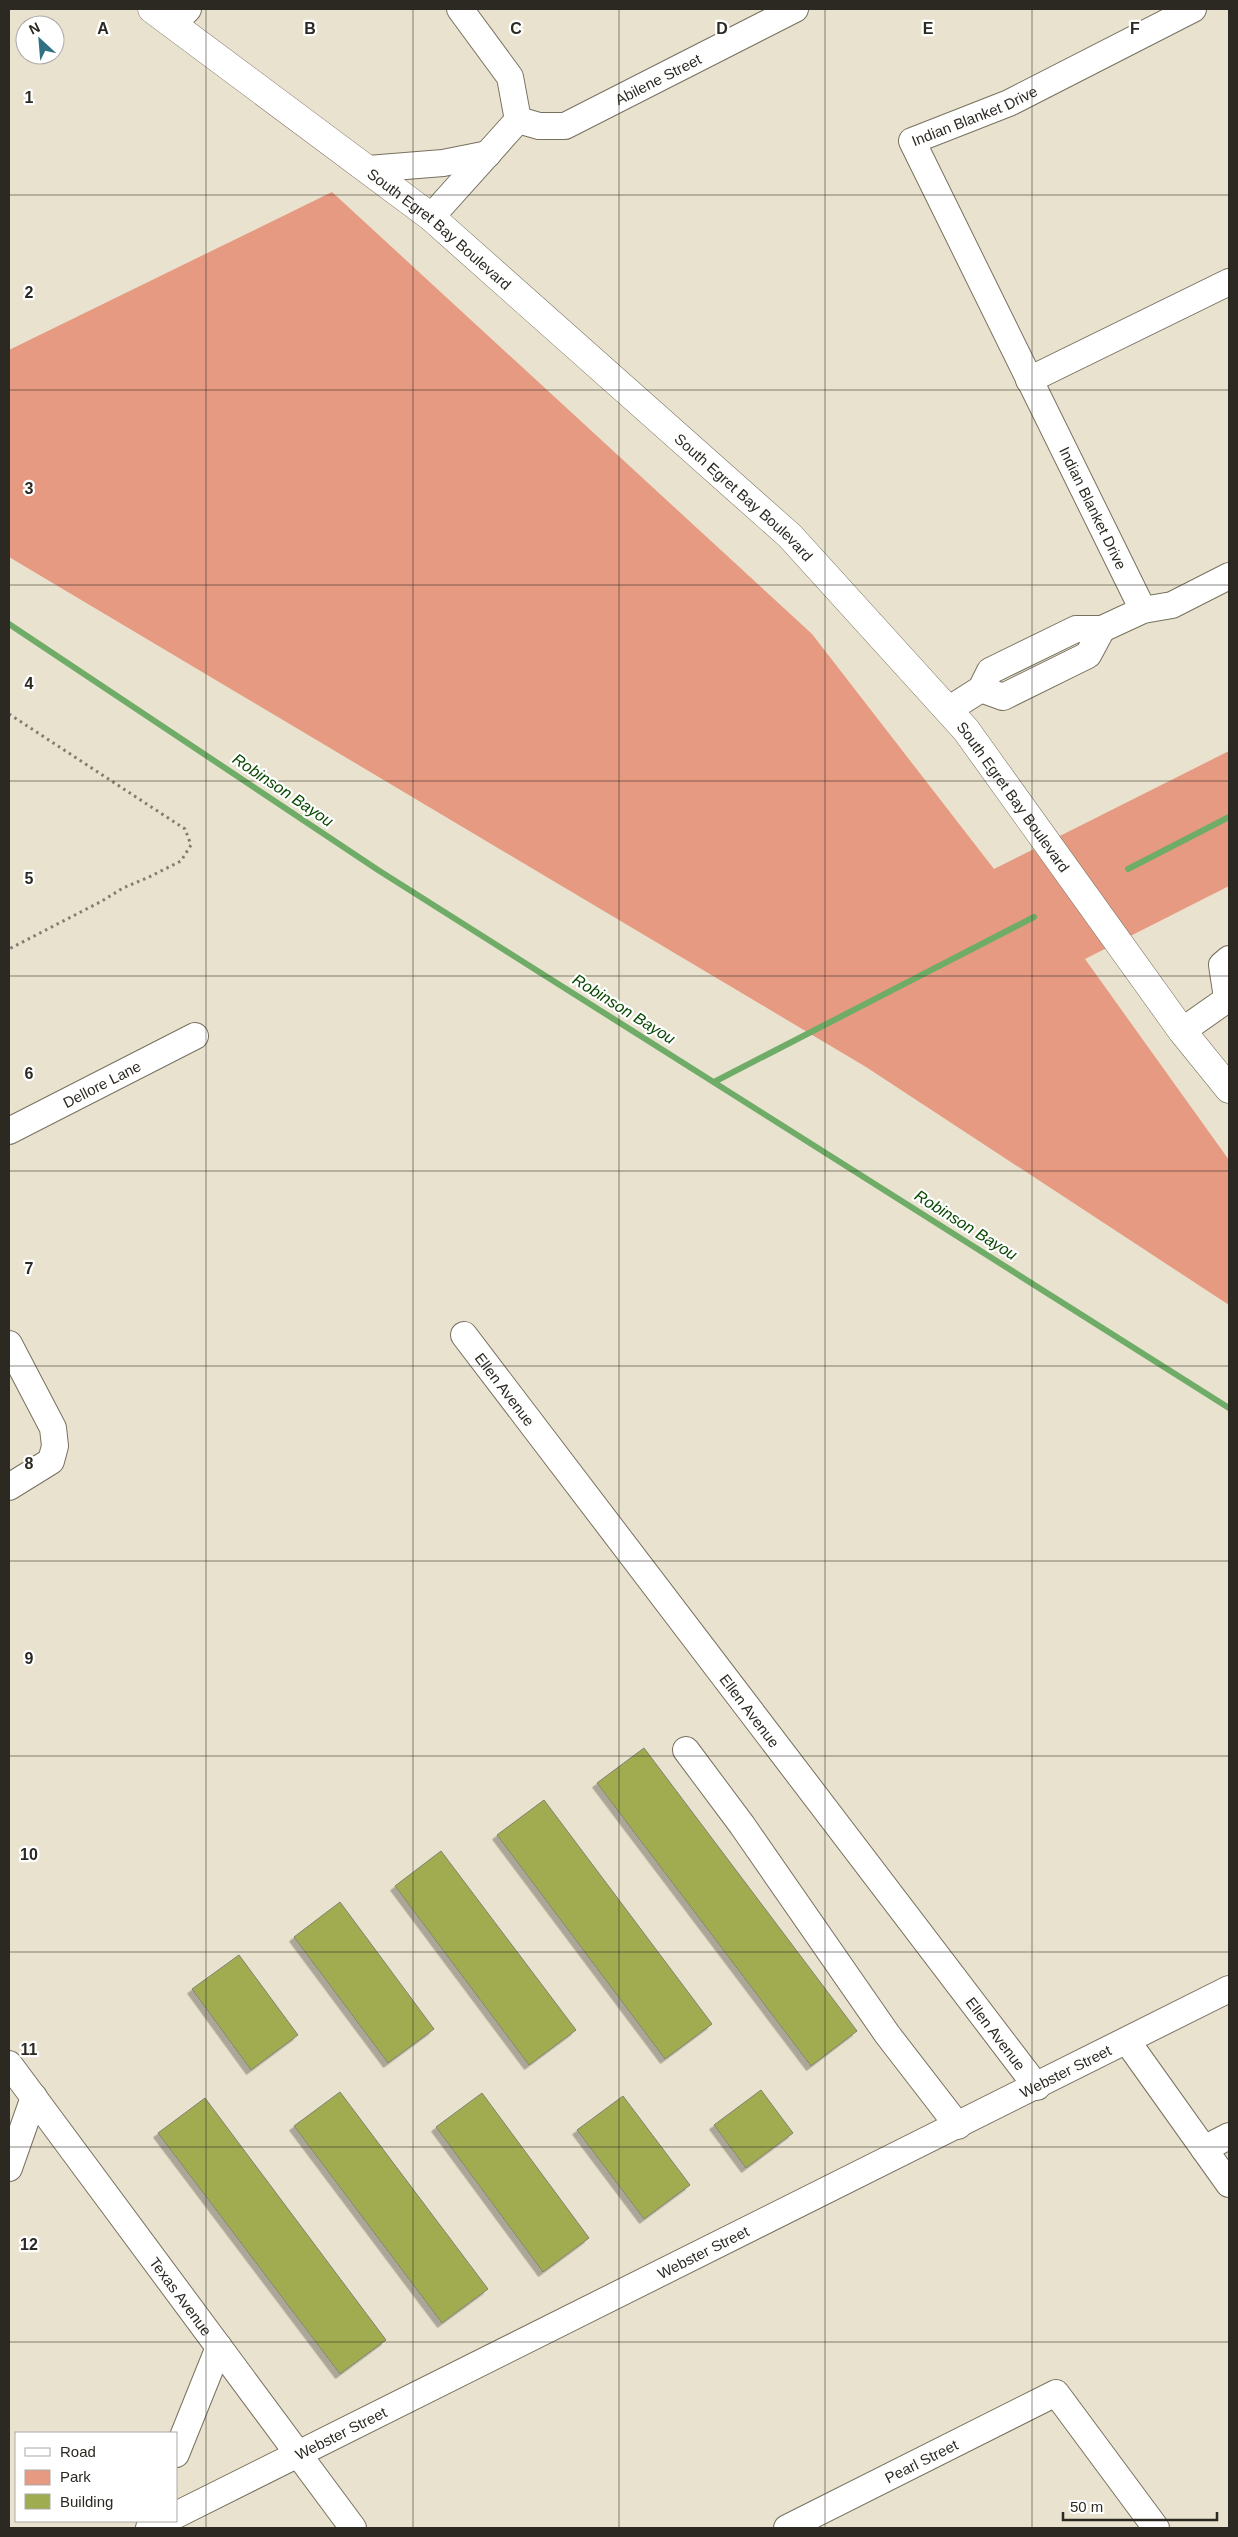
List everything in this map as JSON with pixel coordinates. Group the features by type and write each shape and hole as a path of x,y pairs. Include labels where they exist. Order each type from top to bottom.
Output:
{"main road":[{"name":"South Egret Bay Boulevard","path":"171,14 431,217 790,536 948,710 977,745 1182,1030 1229,1089"}],"street":[{"path":"431,217 518,120 510,77 460,9"},
{"name":"Abilene Street","path":"518,120 539,126 565,126 795,9"},
{"name":"Indian Blanket Drive","path":"1143,610 912,141 1009,103 1193,9"},
{"path":"368,169 443,163 488,154"},
{"path":"1029,380 1229,282"},
{"path":"948,710 981,689 990,671 1076,630 1102,629 1143,610 1172,605 1229,576"},
{"path":"1182,1030 1228,998 1222,965 1229,959"},
{"name":"Dellore Lane","path":"9,1131 194,1036"},
{"name":"Ellen Avenue","path":"464,1335 1037,2087"},
{"path":"9,1344 53,1428 55,1446 51,1461 9,1487"},
{"path":"686,1750 742,1825 887,2034 958,2126"},
{"name":"Webster Street","path":"178,2514 1037,2087 1229,1989"},
{"path":"1126,2041 1229,2184"},
{"name":"Texas Avenue","path":"9,2064 353,2528"},
{"path":"9,2168 34,2097"},
{"path":"1204,2149 1229,2136"},
{"path":"178,2449 219,2347"},
{"name":"Pearl Street","path":"787,2528 1056,2393 1156,2528"},
{"path":"148,2528 162,2522"}],"path":[{"path":"9,714 185,829 191,844 181,861 123,888 102,901 9,948"}],"green space":[{"path":"332,192 812,634 994,869 1229,751 1229,886 1085,959 1229,1160 1229,1305 866,1067 9,557 9,350"}],"building":[{"path":"644,1748 857,2031 811,2066 597,1783"},
{"path":"544,1800 712,2024 665,2059 497,1835"},
{"path":"441,1851 576,2030 529,2065 395,1886"},
{"path":"340,1902 434,2029 388,2063 294,1937"},
{"path":"239,1955 298,2035 251,2070 192,1989"},
{"path":"761,2090 793,2133 746,2168 714,2125"},
{"path":"340,2092 488,2289 442,2323 294,2126"},
{"path":"482,2093 589,2238 543,2272 436,2127"},
{"path":"623,2096 690,2185 644,2219 577,2130"},
{"path":"205,2098 386,2340 340,2374 158,2133"}],"waterway":[{"name":"Robinson Bayou","path":"9,624 378,870 1229,1408"},
{"path":"1128,869 1229,817"},
{"path":"714,1082 1034,917"}]}
